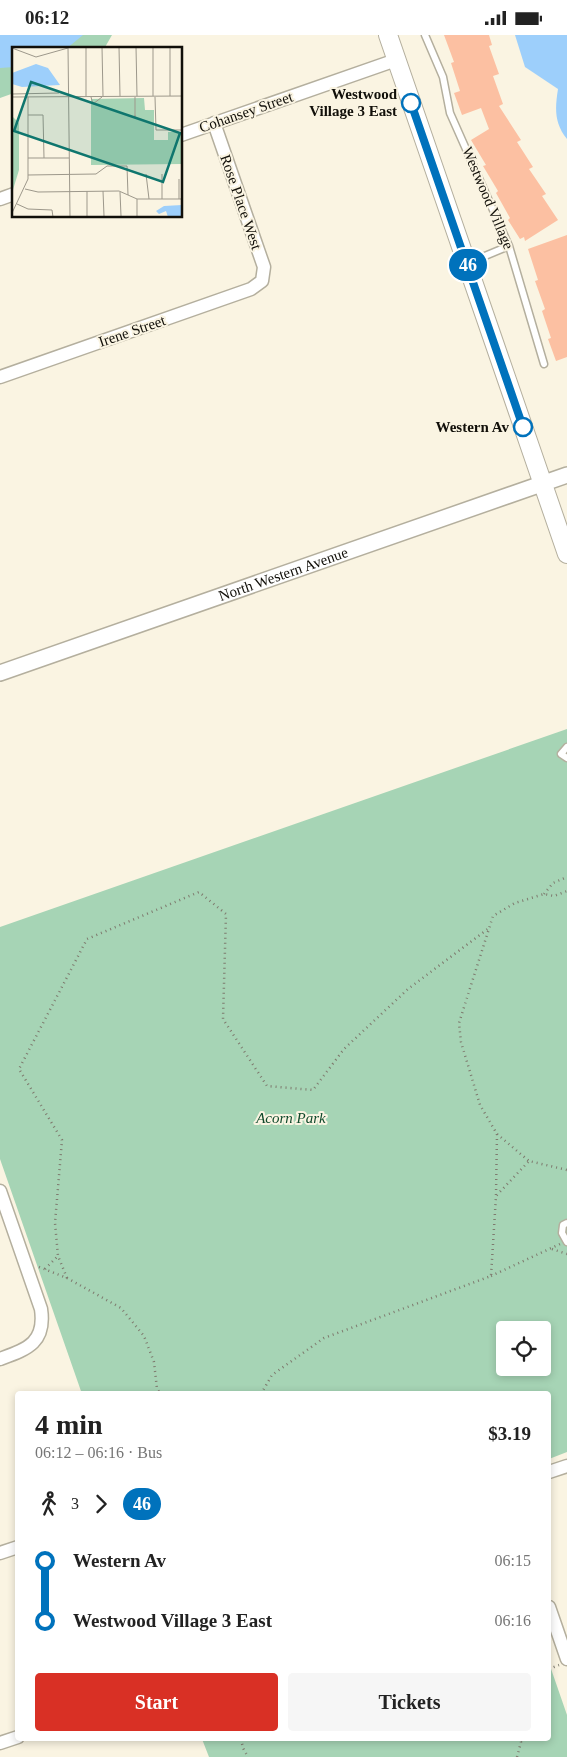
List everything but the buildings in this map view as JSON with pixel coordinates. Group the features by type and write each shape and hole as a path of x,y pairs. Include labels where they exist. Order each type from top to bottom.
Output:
{"main road":[{"path":"388,35 567,554"}],"street":[{"name":"Cohansey Street","path":"182,135 396,60"},
{"name":"Rose Place West","path":"214,123 264,267 262,281"},
{"path":"0,199 12,195"},
{"name":"Irene Street","path":"0,377 251,289 262,281"},
{"name":"North Western Avenue","path":"0,673 567,475"},
{"path":"0,1191 42,1309 43,1320 40,1333 34,1343 24,1351 0,1359"},
{"path":"551,1471 567,1466"},
{"path":"0,1553 15,1548"},
{"path":"551,1613 567,1659"},
{"path":"0,1743 15,1738"}],"lane":[{"name":"Westwood Village","path":"425,35 443,77 450,113 510,245 544,364"},
{"path":"467,263 510,245"},
{"path":"567,747 562,755 567,758"},
{"path":"566,1242 562,1233 563,1225 567,1223"}],"path":[{"path":"544,894 553,883 567,877"},
{"path":"567,891 554,895 544,894 515,903 493,916 459,1023 461,1042 480,1105 497,1134 529,1161 567,1170"},
{"path":"67,1278 58,1255 55,1223 62,1140 19,1069 87,939 199,892 226,914 223,1019 267,1087 313,1090 344,1049 408,989 490,928"},
{"path":"491,1276 496,1196 497,1134"},
{"path":"496,1196 529,1161"},
{"path":"263,1391 272,1375 324,1338 491,1276 566,1242"},
{"path":"550,1248 567,1253"},
{"path":"45,1269 58,1255"},
{"path":"24,1260 67,1278 121,1308 144,1336 154,1362 156,1389 158,1391"},
{"path":"241,1741 248,1757"},
{"path":"517,1757 520,1741"}],"green space":[{"path":"0,35 112,35 105,47 12,47 12,94 0,98"},
{"name":"Acorn Park","path":"567,729 567,1452 551,1458 551,1391 81,1391 0,1159 0,927"},
{"path":"551,1669 567,1715 567,1757 209,1757 203,1741 551,1741"}],"water":[{"path":"0,35 83,35 68,47 12,47 12,67 0,68"},
{"path":"515,35 567,35 567,139 556,115 558,89 525,67"}],"bus line":[{"name":"46","path":"411,103 523,427"}],"place":[{"name":"Westwood Village 3 East","path":"411,103"},
{"name":"Western Av","path":"523,427"}]}
